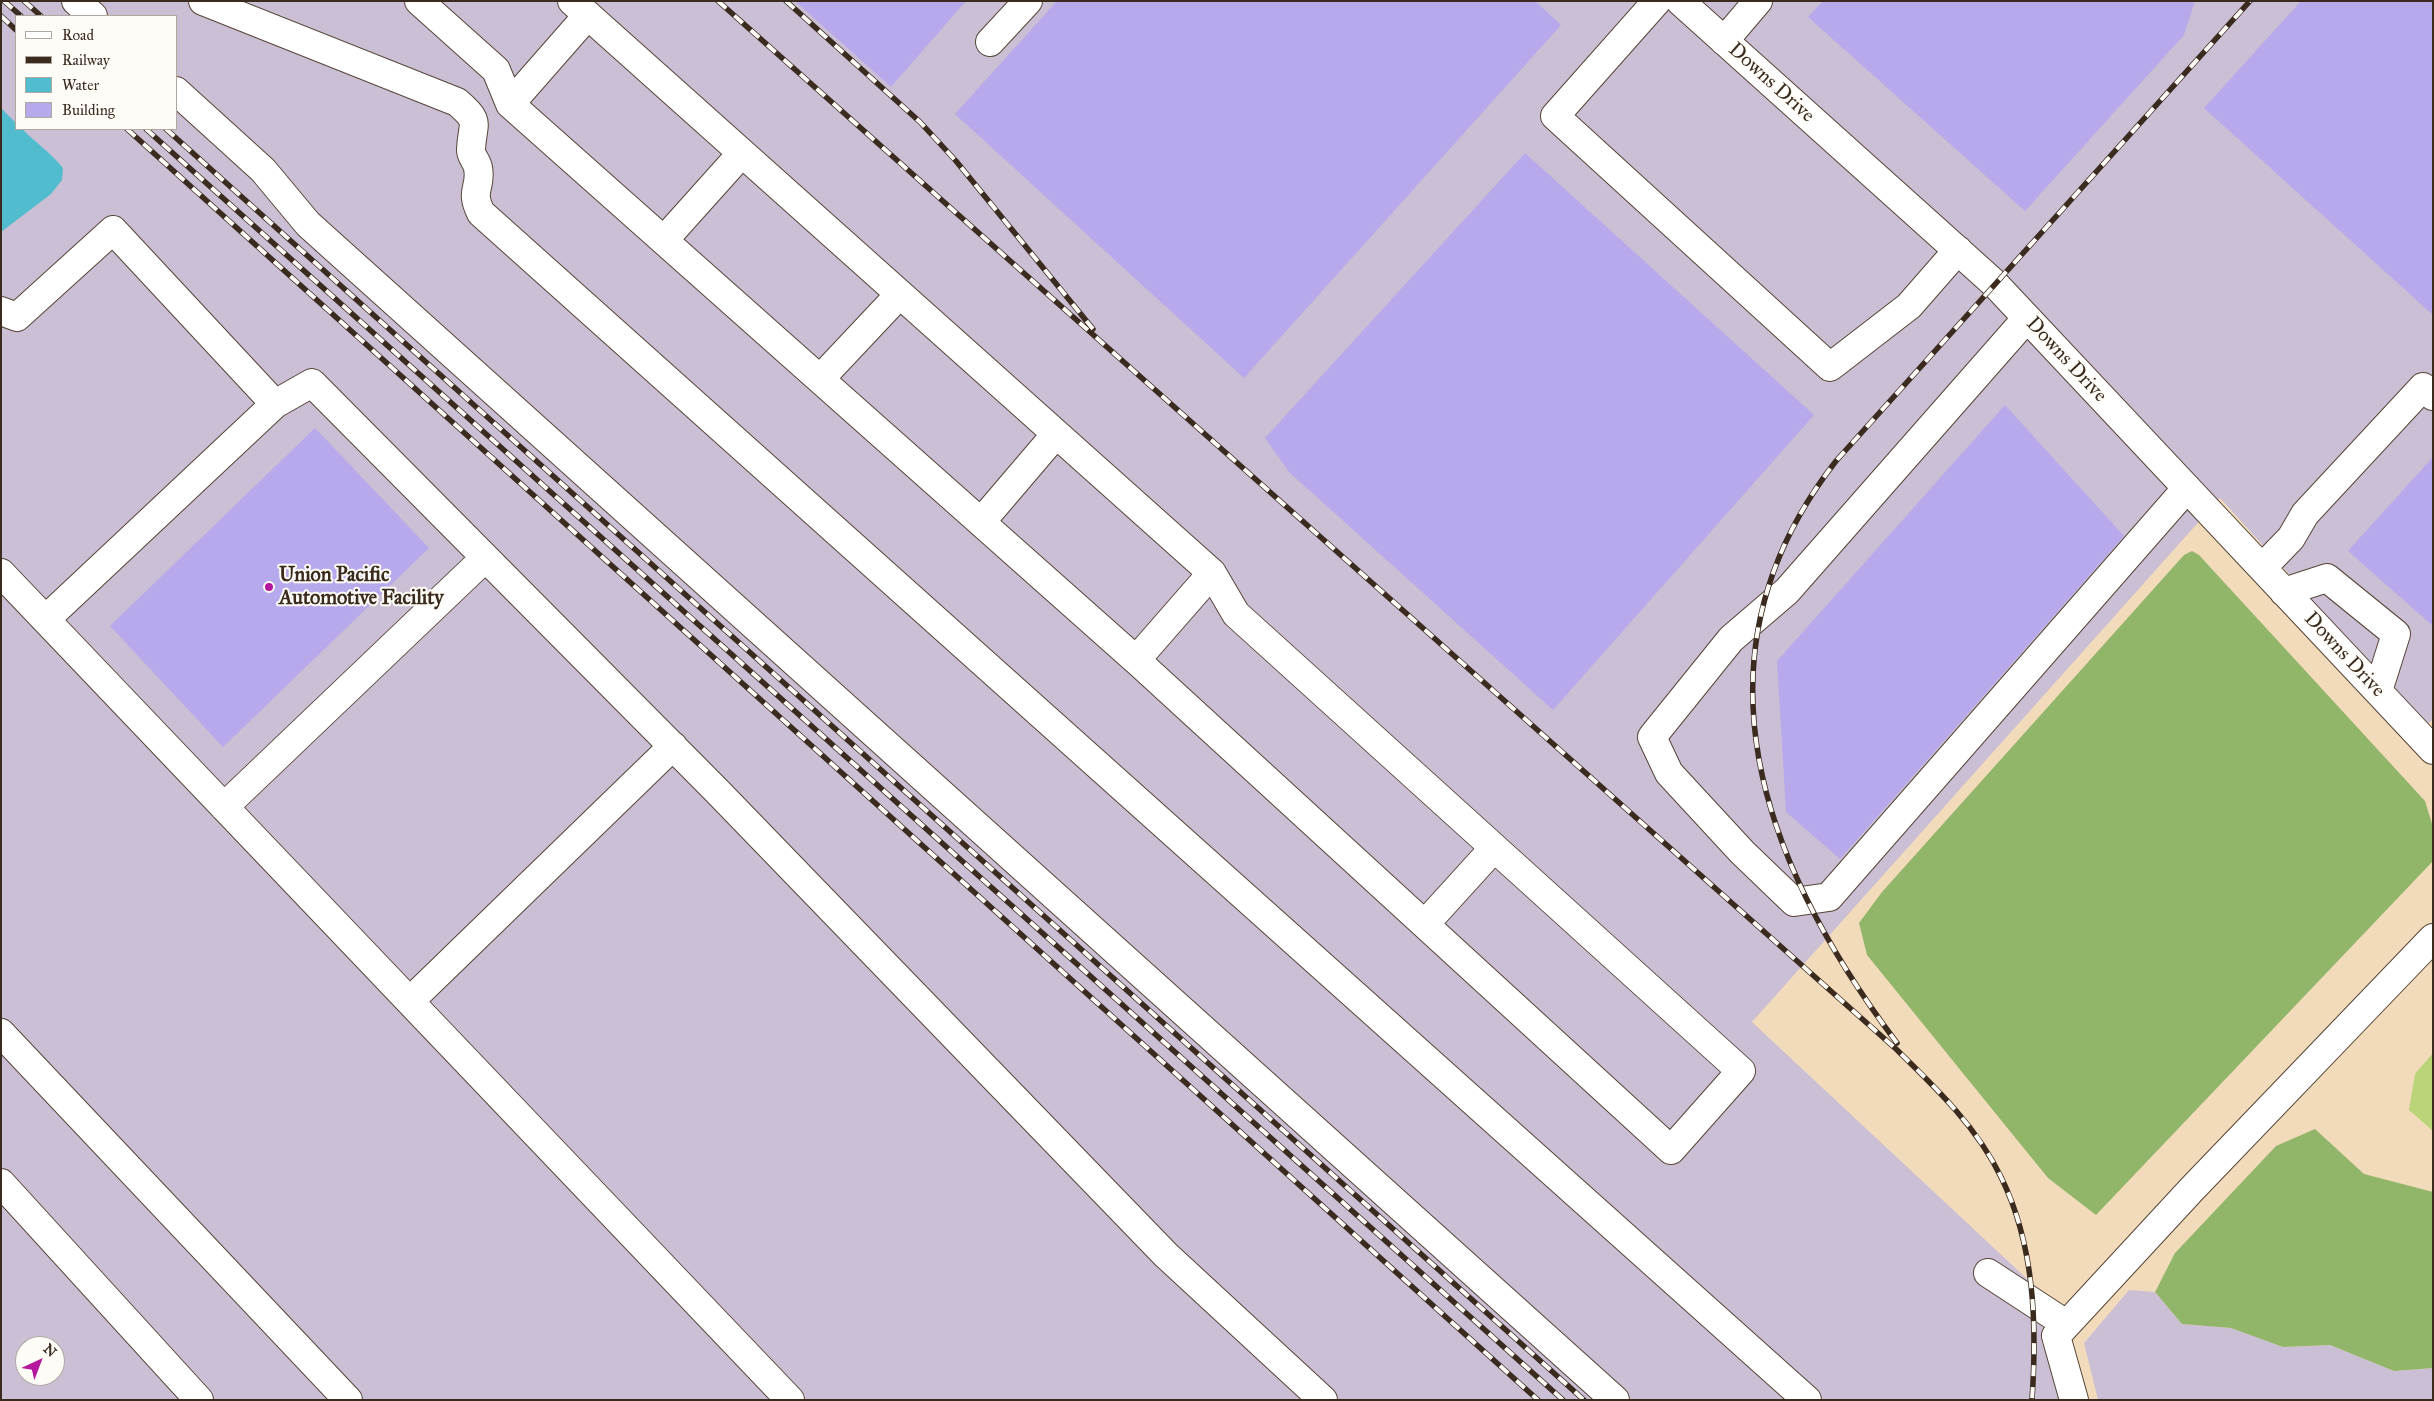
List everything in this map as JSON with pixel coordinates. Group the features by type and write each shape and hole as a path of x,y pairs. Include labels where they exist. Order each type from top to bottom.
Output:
{"street":[{"path":"76,1 92,15"},
{"path":"203,1 457,102 472,114 475,126 472,154 478,166 479,175 474,200 480,213 1807,1400"},
{"path":"419,1 496,70 510,104 1136,660 1671,1150 1741,1071 1236,614 1212,573 580,8 510,104"},
{"path":"990,42 1028,1"},
{"path":"1657,1 1555,116 1830,368 1909,306 1958,250"},
{"name":"Downs Drive","path":"1680,1 1996,284 2284,592 2431,745"},
{"path":"1724,41 1758,1"},
{"path":"178,93 263,170 308,224 1615,1400"},
{"path":"664,240 742,153"},
{"path":"1,311 17,317 112,230 275,404"},
{"path":"820,379 900,294"},
{"path":"2027,318 1787,591 1731,639 1652,737 1669,773 1742,852 1794,902 1829,896 2187,488"},
{"path":"46,619 275,404 312,383 672,746 1166,1255 1323,1400"},
{"path":"2262,568 2291,538 2305,514 2423,387 2433,396"},
{"path":"981,522 1056,434"},
{"path":"224,807 486,558"},
{"path":"1,573 790,1400"},
{"path":"1136,660 1212,573"},
{"path":"2284,592 2327,578 2396,634 2378,691"},
{"path":"410,1001 672,746"},
{"path":"1425,924 1494,848"},
{"path":"2074,1400 2056,1336 2192,1189 2433,938"},
{"path":"1,1033 348,1400"},
{"path":"1,1182 199,1400"},
{"path":"1988,1273 2066,1324"}],"shaded area":[{"path":"1,1 2433,1 2433,719 2426,726 2220,498 1752,1022 2056,1306 2060,1400 1,1400"},
{"path":"2129,1290 2155,1292 2182,1324 2231,1328 2283,1347 2330,1345 2394,1371 2433,1368 2433,1400 2098,1400 2084,1343"}],"green space":[{"path":"2192,551 2199,555 2425,801 2433,827 2433,861 2096,1215 2048,1178 1867,955 1859,923 1882,892 2184,555"},
{"path":"2433,1053 2433,1131 2409,1110 2415,1074"},
{"path":"2315,1129 2364,1174 2433,1192 2433,1368 2394,1371 2330,1345 2283,1347 2231,1328 2182,1324 2155,1292 2175,1253 2276,1146"}],"water":[{"path":"1,108 15,122 15,130 23,130 63,168 62,180 51,194 1,232"}],"building":[{"path":"795,1 966,1 891,87"},
{"path":"1057,1 1535,1 1561,25 1244,378 955,114"},
{"path":"1823,1 2195,1 2184,35 2025,211 1808,17"},
{"path":"2301,1 2433,1 2433,315 2204,108"},
{"path":"1525,153 1814,415 1553,710 1289,472 1265,438"},
{"path":"2005,405 2124,536 1840,859 1786,812 1777,661"},
{"name":"Union Pacific Automotive Facility","path":"315,428 429,548 223,747 110,626"},
{"path":"2433,457 2433,626 2348,551"}],"railway":[{"path":"4,1 20,15"},
{"path":"24,1 40,15"},
{"path":"718,1 1896,1049 1940,1093 1968,1125 1991,1159 2012,1203 2021,1230 2031,1286 2033,1315 2032,1400"},
{"path":"786,1 920,122 956,161 1093,329"},
{"path":"1897,1043 1850,975 1809,905 1778,832 1759,759 1753,684 1762,610 1789,535 1836,461 2250,1"},
{"path":"1,16 15,29"},
{"path":"128,130 1538,1400"},
{"path":"147,130 1563,1400"},
{"path":"167,130 1584,1400"}],"place":[{"name":"Union Pacific Automotive Facility","path":"269,587"}]}
